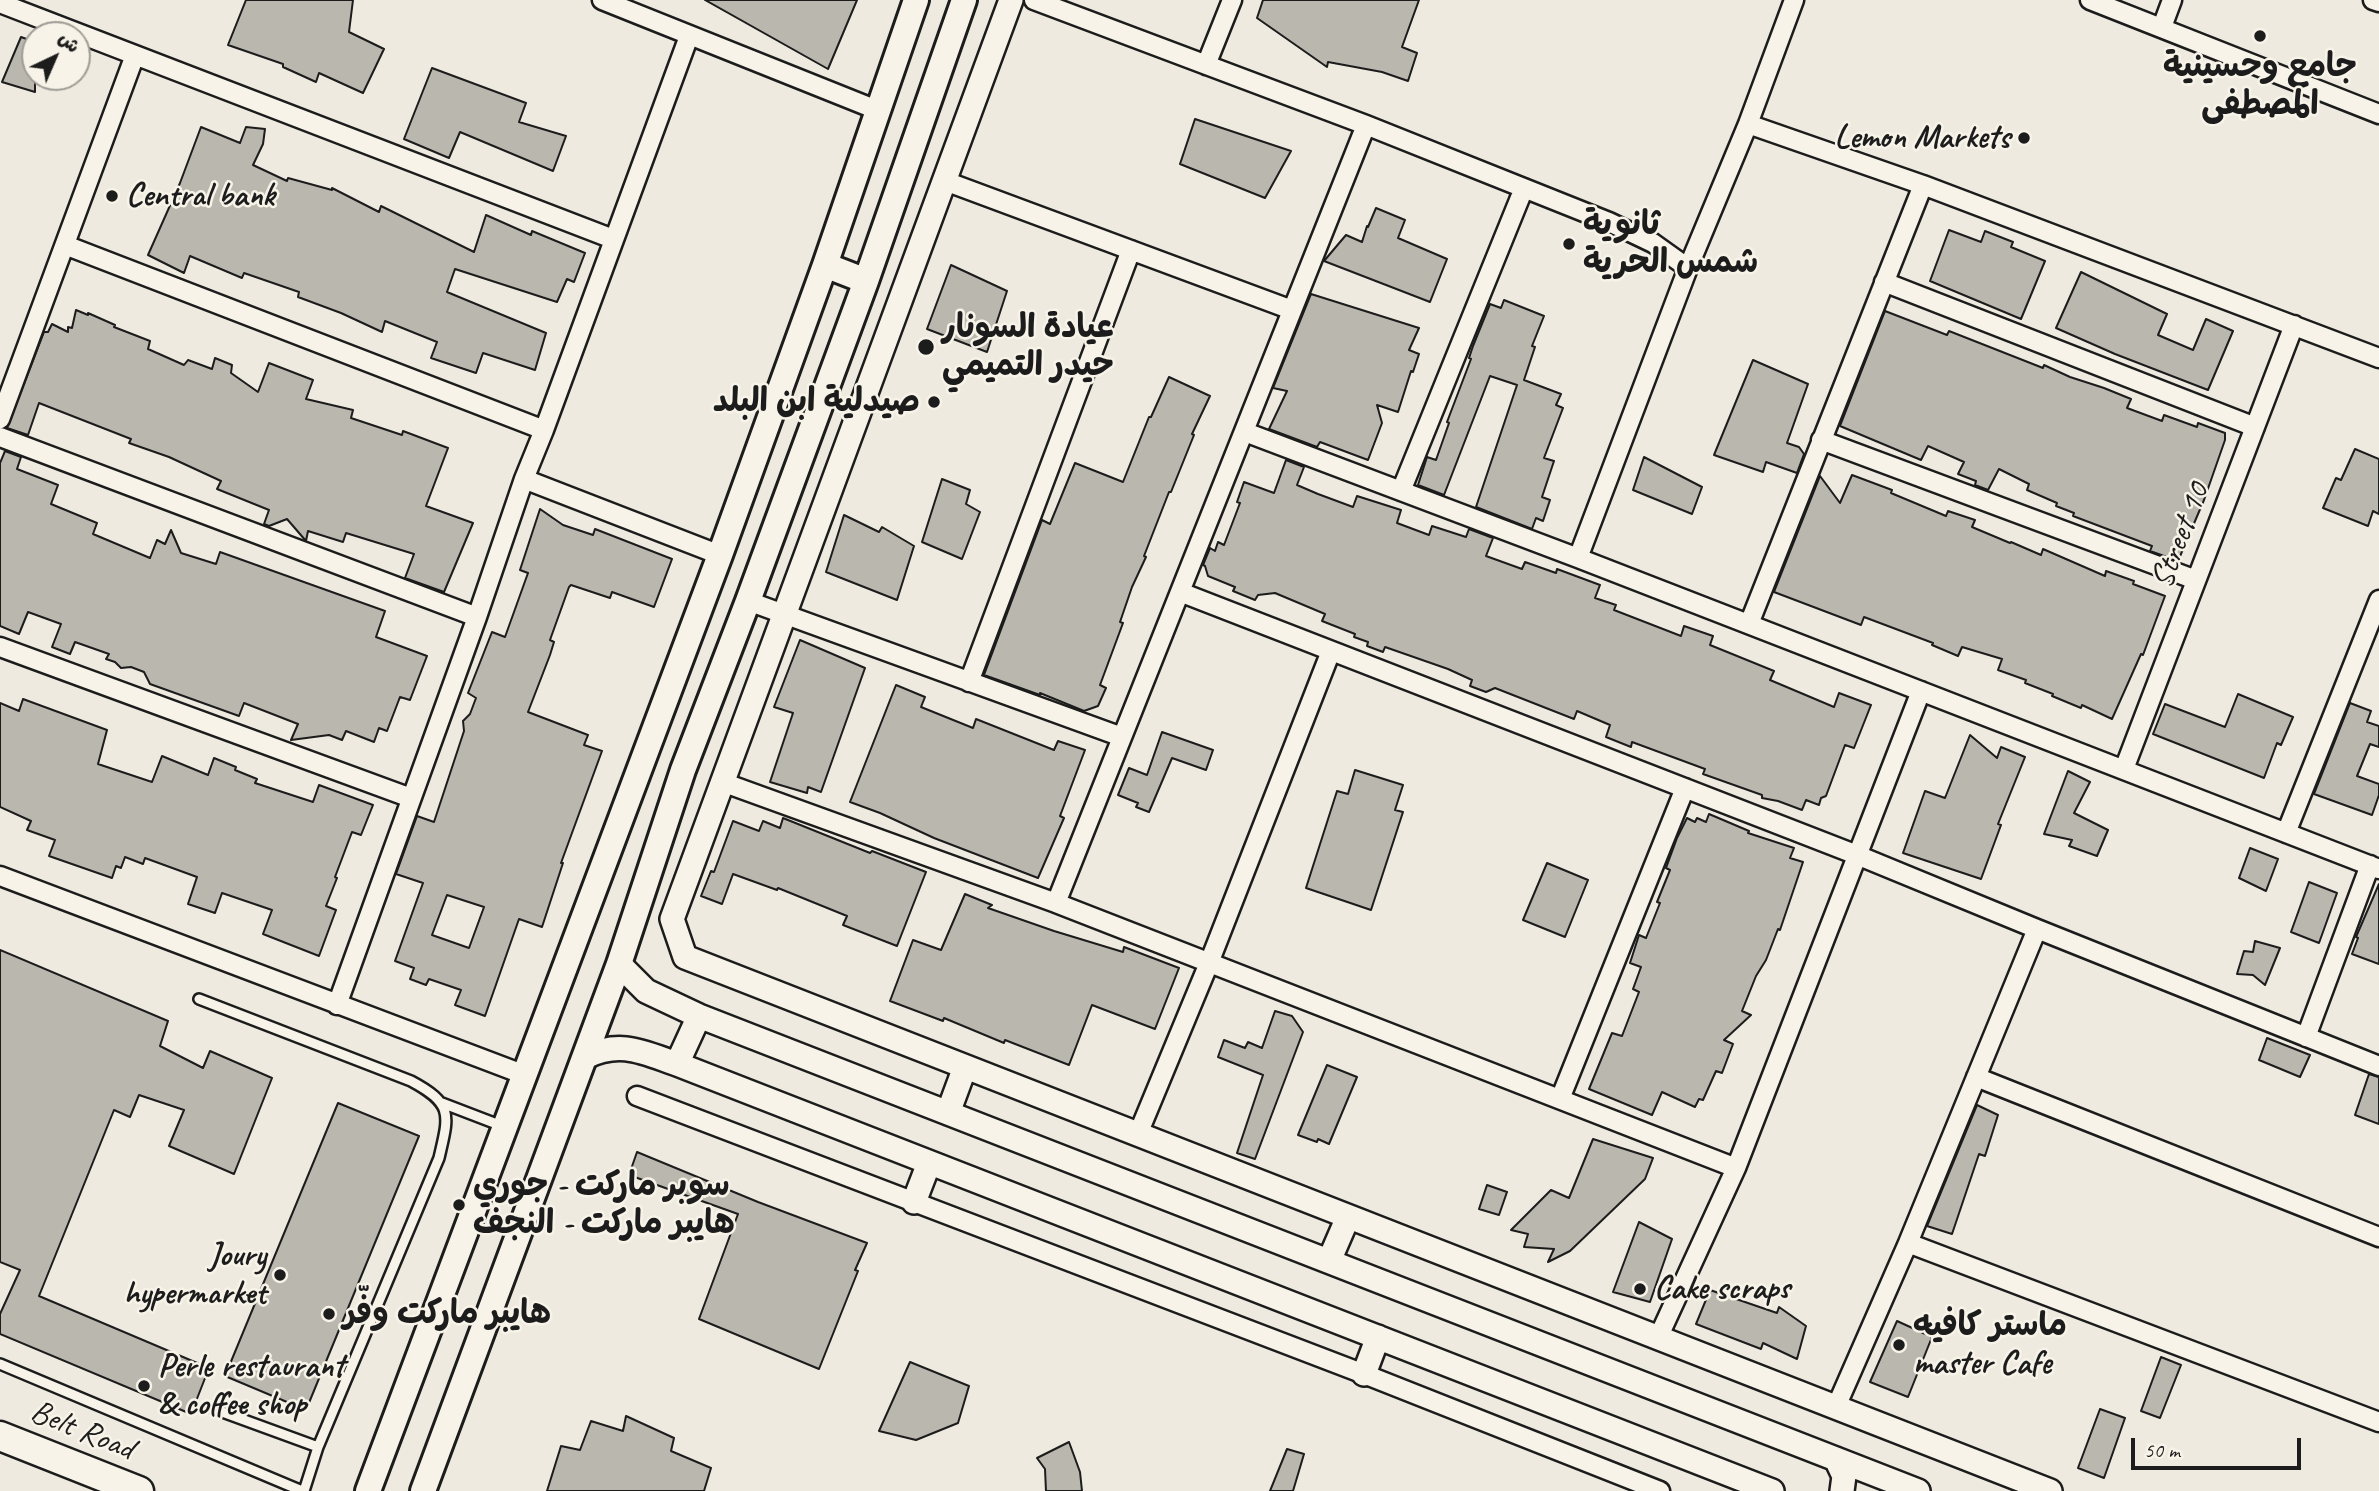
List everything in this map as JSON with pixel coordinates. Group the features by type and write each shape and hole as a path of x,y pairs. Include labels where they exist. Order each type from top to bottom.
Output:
{"main road":[{"path":"368,1491 720,555 825,265 916,0"},
{"path":"423,1491 619,964 683,770 866,281 964,0"},
{"path":"825,265 866,281"},
{"name":"Belt Road","path":"0,1436 139,1491"}],"street":[{"path":"602,0 877,110"},
{"path":"1011,0 672,919 685,957 2050,1491"},
{"path":"1034,0 1366,125 1609,222 1653,243 1688,268"},
{"path":"1206,65 1232,0"},
{"path":"1578,558 1688,268 1748,124 1794,0"},
{"path":"2090,0 2379,114"},
{"path":"2162,27 2172,0"},
{"path":"2373,0 2379,2"},
{"path":"0,4 613,239"},
{"path":"337,1005 524,479 689,36"},
{"path":"0,419 135,55"},
{"path":"1748,124 1923,185 2379,358"},
{"path":"1056,903 1366,125"},
{"path":"944,181 1292,310"},
{"path":"1749,624 1923,185"},
{"path":"1401,491 1524,188"},
{"path":"65,244 544,430"},
{"path":"969,682 1131,250"},
{"path":"1884,282 2255,427"},
{"name":"Street 10","path":"2123,769 2294,325"},
{"path":"1245,432 1578,558 2374,867 2306,1037"},
{"path":"0,437 477,617"},
{"path":"1821,440 2196,580"},
{"path":"524,479 720,555"},
{"path":"1180,592 1857,855 2379,1066"},
{"path":"2286,833 2379,600"},
{"path":"748,601 1122,737"},
{"path":"0,647 411,798"},
{"path":"1138,1135 1209,963 1331,651"},
{"path":"1658,1338 1736,1168 1921,691"},
{"path":"722,782 1056,903 1736,1168"},
{"path":"1560,1099 1685,788"},
{"path":"0,876 526,1075"},
{"path":"1836,1408 1908,1243 2037,929"},
{"path":"619,964 646,991 699,1016 1918,1491"},
{"path":"677,1064 699,1016"},
{"path":"585,1057 599,1050 630,1048 677,1064 1772,1491"},
{"path":"948,1113 965,1067"},
{"path":"1976,1077 2379,1237"},
{"path":"638,1096 1364,1374 1660,1491"},
{"path":"914,1202 929,1163"},
{"path":"1329,1261 1348,1217"},
{"path":"1908,1243 2379,1422"},
{"path":"1364,1374 1378,1337"},
{"path":"1836,1459 1844,1476 1842,1491"}],"lane":[{"path":"199,999 411,1081 430,1091 442,1103 506,1127"},
{"path":"0,1364 303,1491 318,1447 439,1158 448,1121 442,1103"},
{"path":"214,1409 318,1447"}],"building":[{"path":"246,0 353,0 349,32 384,49 363,93 319,73 316,82 283,67 283,64 228,45"},
{"path":"705,0 857,0 828,69"},
{"path":"1263,0 1419,0 1402,47 1417,53 1408,81 1382,72 1328,62 1327,67 1257,18"},
{"path":"21,37 21,88 2,82"},
{"path":"432,68 526,103 519,122 566,136 553,171 460,132 449,158 404,139"},
{"path":"1195,119 1291,151 1265,198 1180,164"},
{"path":"201,127 240,143 246,127 265,129 263,144 253,165 287,181 288,178 332,188 379,212 381,206 474,252 486,215 531,235 532,231 585,253 574,282 567,279 557,302 455,269 447,292 546,333 535,370 483,353 476,373 431,358 437,342 385,321 382,332 298,297 299,292 244,273 242,278 190,256 184,273 148,255"},
{"path":"1376,208 1405,220 1398,238 1447,259 1430,302 1324,261 1346,235 1362,242"},
{"path":"1949,230 1981,242 1985,231 2013,242 2011,247 2045,261 2021,319 1930,281"},
{"path":"951,265 1007,291 987,352 927,329"},
{"path":"2081,272 2167,314 2158,335 2193,350 2206,319 2233,331 2208,390 2056,328"},
{"path":"1311,294 1419,328 1409,350 1419,354 1398,412 1377,405 1382,423 1368,460 1320,442 1317,447 1269,429 1287,391 1273,388"},
{"path":"1504,300 1544,316 1532,346 1535,347 1524,380 1561,394 1556,405 1563,408 1544,458 1554,461 1542,497 1550,500 1543,521 1536,518 1532,529 1476,507 1517,385 1490,376 1444,495 1418,485 1427,457 1436,460 1471,359 1469,358 1473,346 1490,304 1501,308"},
{"path":"76,310 150,341 148,349 184,365 188,360 212,369 215,358 232,365 231,373 258,392 269,363 313,380 306,399 353,410 351,418 402,435 403,431 448,448 426,506 473,523 444,592 405,578 414,554 346,533 343,542 308,531 306,541 287,519 269,526 264,524 269,510 217,489 221,481 169,457 129,443 131,439 39,403 28,435 7,428 44,332 48,332 52,324 68,332 68,327 72,328"},
{"path":"1885,311 1947,335 1949,331 2043,368 2044,365 2104,388 2131,399 2127,408 2162,421 2164,415 2197,427 2198,423 2225,433 2204,500 2178,561 2150,551 2152,546 2073,516 2074,513 2056,506 2057,503 2027,490 2029,484 1999,469 1988,490 1975,485 1976,481 1958,474 1964,462 1928,446 1921,460 1840,426"},
{"path":"1753,360 1808,384 1787,443 1799,447 1804,454 1797,473 1766,462 1763,472 1714,455"},
{"path":"1169,377 1210,396 1192,434 1194,435 1132,587 1120,622 1123,623 1100,685 1106,688 1098,706 1084,711 984,675 1042,520 1050,524 1075,463 1123,482 1149,417"},
{"path":"2355,449 2379,459 2379,514 2373,511 2368,526 2323,508 2336,478 2341,480"},
{"path":"5,451 21,457 17,469 58,485 51,504 97,523 93,534 150,558 157,540 165,544 171,530 181,553 216,564 220,552 385,611 376,637 427,656 410,700 400,697 387,731 379,728 374,742 346,731 342,740 329,735 291,740 298,724 244,703 239,716 150,684 144,672 131,667 121,668 106,659 109,654 75,642 70,654 52,647 61,624 28,612 19,634 0,626 0,463"},
{"path":"1644,457 1702,487 1692,514 1633,490"},
{"path":"1286,460 1304,467 1297,485 1318,494 1353,507 1357,496 1401,510 1397,523 1429,535 1432,526 1466,537 1469,529 1493,538 1486,556 1522,569 1525,562 1556,573 1557,569 1600,585 1595,598 1616,605 1614,610 1681,636 1684,626 1713,636 1710,645 1774,671 1770,680 1834,707 1839,693 1871,705 1854,748 1845,745 1826,796 1821,798 1819,805 1806,800 1802,810 1762,798 1762,795 1703,774 1705,769 1632,742 1631,747 1606,737 1610,725 1577,711 1574,719 1495,688 1486,692 1470,686 1472,680 1448,669 1385,647 1383,652 1367,646 1368,642 1354,637 1355,634 1322,621 1325,614 1275,593 1258,595 1255,600 1233,591 1235,587 1208,576 1203,565 1210,548 1215,551 1218,542 1224,545 1240,503 1237,502 1244,482 1274,493"},
{"path":"1852,475 1892,490 1891,493 1946,516 1948,511 1975,520 1972,527 2041,555 2043,549 2105,576 2106,571 2165,596 2143,655 2141,654 2112,719 2082,705 2081,708 2052,696 2053,694 2025,683 2026,680 1998,670 2002,659 1962,647 1958,656 1932,645 1933,643 1864,617 1861,625 1774,592 1820,476 1840,503"},
{"path":"942,479 970,490 966,504 980,512 962,559 922,542"},
{"path":"540,509 563,525 593,535 595,529 672,559 654,607 612,592 610,598 571,585 569,587 550,640 554,642 550,655 528,712 588,735 584,745 602,751 561,863 542,927 519,919 485,1016 455,1005 461,990 429,979 426,985 410,979 414,968 395,961 423,883 396,874 417,816 434,822 464,731 463,721 470,714 476,698 468,693 492,632 505,637 528,573 520,570","holes":["447,895 484,907 469,948 432,935"]},
{"path":"844,515 879,532 882,527 914,546 897,600 826,572"},
{"path":"800,640 865,668 821,792 808,787 807,793 770,782 793,713 774,707"},
{"path":"896,685 925,697 921,707 973,728 976,719 1054,750 1058,741 1085,750 1060,816 1064,818 1038,878 850,802"},
{"path":"2238,694 2293,717 2281,745 2277,743 2264,778 2153,734 2165,704 2225,727"},
{"path":"23,699 107,730 98,764 152,782 162,756 208,775 214,758 257,779 255,783 313,802 319,785 373,805 361,835 352,832 335,877 337,878 326,906 336,910 319,956 263,934 272,910 222,893 215,913 188,904 197,877 145,858 143,864 125,857 121,868 116,866 112,878 49,856 55,840 27,830 31,821 0,807 0,703 19,711"},
{"path":"2350,703 2371,711 2367,722 2379,726 2379,747 2370,744 2357,776 2379,784 2379,795 2372,815 2314,794"},
{"path":"1162,732 1213,750 1206,770 1172,758 1149,812 1136,807 1138,803 1118,795 1129,768 1147,775"},
{"path":"1970,735 1997,758 2001,747 2025,757 1998,824 2001,825 1981,879 1903,853 1925,791 1945,798"},
{"path":"1355,770 1403,785 1395,810 1403,812 1371,910 1306,888 1337,791 1348,794"},
{"path":"2068,771 2090,782 2074,813 2108,830 2097,856 2069,846 2072,840 2044,834"},
{"path":"1709,814 1749,831 1748,833 1794,848 1790,858 1803,862 1780,930 1778,929 1742,1011 1751,1015 1724,1040 1733,1044 1722,1073 1716,1071 1703,1100 1699,1099 1695,1107 1662,1092 1652,1115 1589,1089 1612,1033 1622,1036 1639,992 1633,989 1641,967 1630,963 1639,935 1646,938 1660,903 1657,902 1670,870 1666,868 1677,838 1687,818 1695,822 1697,818 1706,822"},
{"path":"783,818 926,872 897,946 843,925 847,916 778,888 777,890 733,874 722,904 701,896 711,871 714,872 733,821 759,831 763,821 780,828"},
{"path":"2250,848 2278,859 2266,891 2239,878"},
{"path":"1547,863 1588,880 1565,937 1523,920"},
{"path":"2309,882 2337,893 2319,943 2291,932"},
{"path":"2379,884 2379,964 2352,954 2358,938 2356,937"},
{"path":"965,894 992,905 988,908 1054,931 1123,952 1124,947 1179,968 1155,1029 1092,1005 1069,1065 1005,1040 1004,1043 944,1018 943,1021 890,1001 913,940 941,950"},
{"path":"2255,941 2280,948 2265,985 2253,975 2237,974 2244,951 2253,952"},
{"path":"0,950 168,1021 160,1046 203,1068 210,1051 272,1078 234,1174 169,1146 184,1110 139,1095 130,1117 114,1110 39,1296 209,1368 191,1414 0,1334 0,1314 20,1270 0,1262"},
{"path":"1275,1011 1292,1016 1303,1032 1255,1159 1237,1153 1263,1075 1218,1057 1224,1040 1245,1048 1248,1042 1262,1048"},
{"path":"2267,1038 2310,1055 2300,1077 2259,1060"},
{"path":"1327,1065 1357,1077 1329,1144 1298,1135"},
{"path":"2369,1074 2379,1077 2379,1124 2355,1115"},
{"path":"338,1103 419,1136 306,1410 225,1376"},
{"path":"1977,1105 1998,1115 1985,1156 1979,1154 1952,1234 1927,1226"},
{"path":"1593,1139 1653,1158 1645,1179 1570,1251 1548,1262 1554,1249 1524,1247 1528,1234 1511,1230 1551,1190 1569,1198"},
{"path":"637,1152 867,1243 819,1369 699,1319 738,1214 629,1175"},
{"path":"1487,1185 1507,1192 1499,1215 1479,1209"},
{"path":"1639,1222 1672,1239 1650,1302 1613,1292"},
{"path":"1710,1290 1777,1313 1779,1307 1806,1326 1797,1359 1763,1343 1761,1349 1696,1324"},
{"path":"1897,1321 1932,1337 1908,1397 1870,1382"},
{"path":"2161,1357 2181,1365 2160,1418 2141,1411"},
{"path":"910,1362 969,1386 958,1423 916,1440 879,1431"},
{"path":"2100,1409 2125,1418 2104,1478 2078,1468"},
{"path":"626,1416 674,1438 671,1451 711,1468 704,1491 547,1491 561,1446 580,1450 591,1421 623,1431"},
{"path":"1069,1442 1080,1472 1082,1491 1046,1491 1045,1469 1037,1458"},
{"path":"1287,1449 1304,1454 1293,1491 1270,1491"}],"place":[{"name":"جامع وحسينية المصطفى","path":"2260,36"},
{"name":"Lemon Markets","path":"2024,138"},
{"name":"Central bank","path":"112,196"},
{"name":"ثانوية شمس الحرية","path":"1569,244"},
{"name":"عيادة السونار حيدر التميمي","path":"926,347"},
{"name":"صيدلية ابن البلد","path":"934,402"},
{"name":"سوبر ماركت - جوري هايبر ماركت - النجف","path":"459,1205"},
{"name":"Joury hypermarket","path":"280,1275"},
{"name":"Cake scraps","path":"1640,1289"},
{"name":"هايبر ماركت وفّر","path":"329,1314"},
{"name":"ماستر كافيه master Cafe","path":"1899,1345"},
{"name":"Perle restaurant & coffee shop","path":"144,1386"}]}
